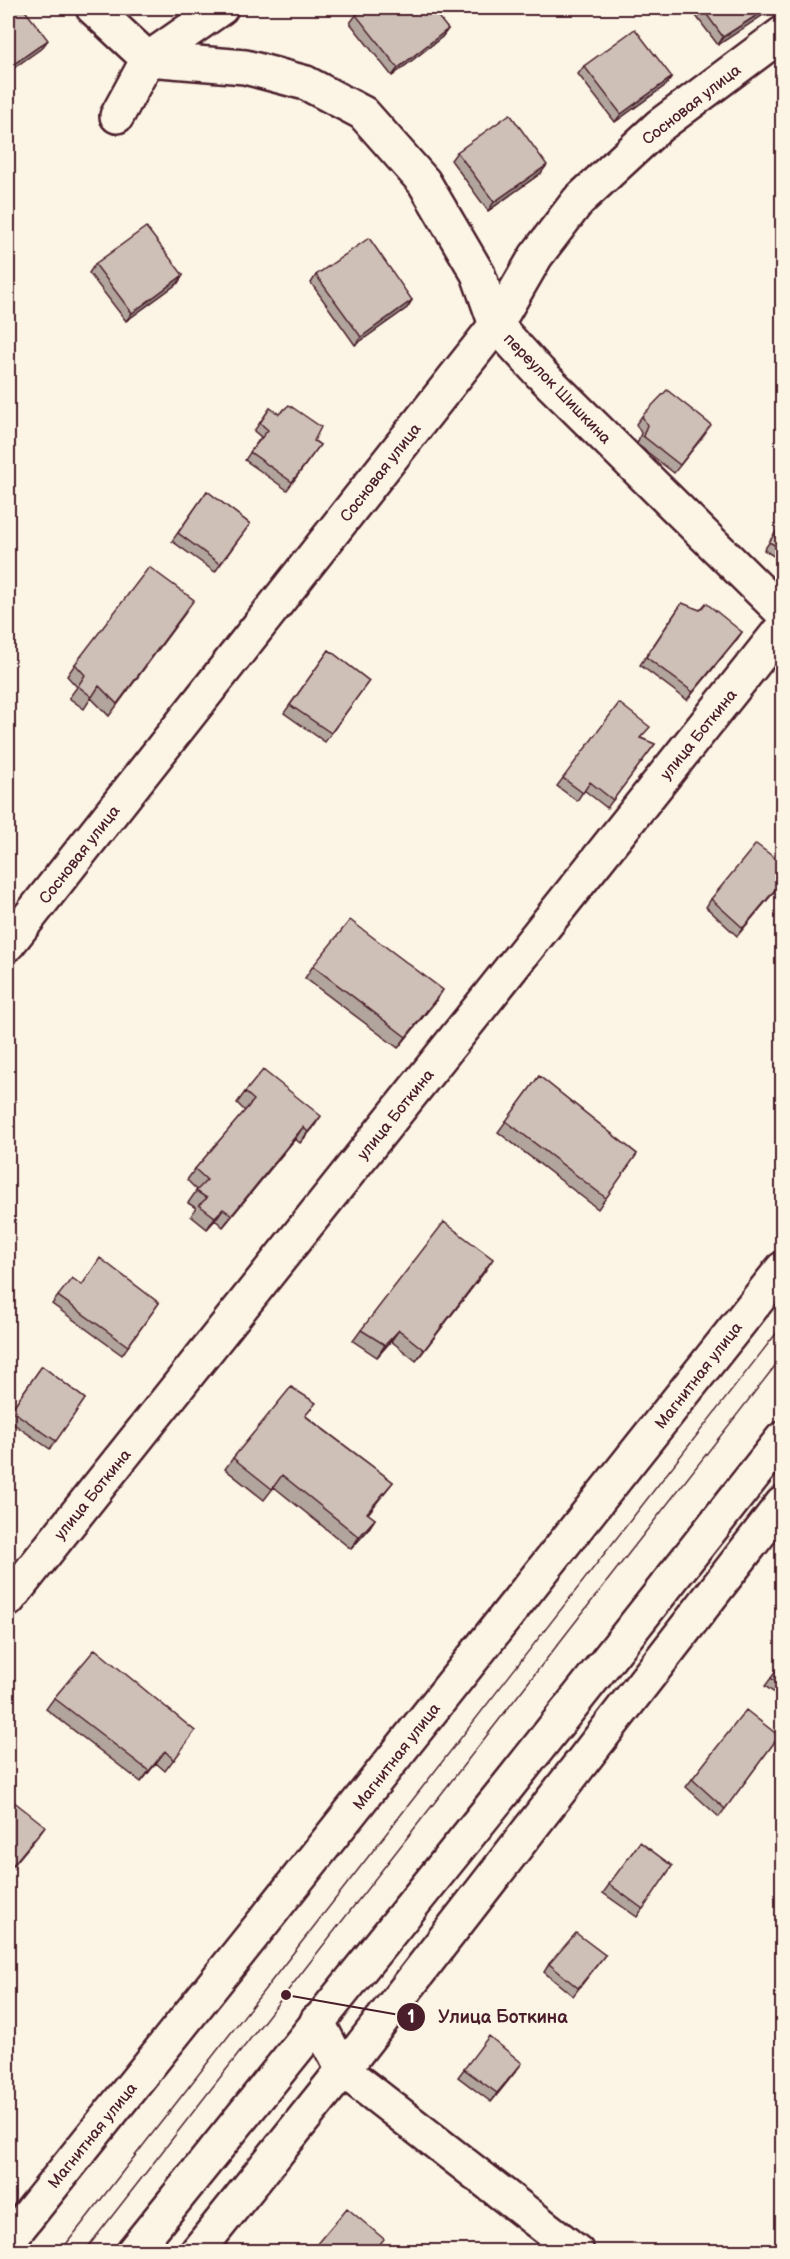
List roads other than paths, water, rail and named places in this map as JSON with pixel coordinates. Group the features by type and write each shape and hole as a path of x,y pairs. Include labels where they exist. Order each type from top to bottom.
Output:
{"street":[{"path":"93,8 148,59"},
{"path":"117,116 148,59 221,8"},
{"name":"Сосновая улица","path":"8,944 496,324 536,256 578,201 659,126 783,34"},
{"name":"переулок Шишкина","path":"148,59 255,69 306,83 363,113 424,182 478,274 496,324 540,373 783,612"},
{"name":"улица Боткина","path":"8,1600 783,628"},
{"name":"Магнитная улица","path":"8,2241 783,1269"},
{"path":"133,2252 508,1786 783,1439"},
{"path":"197,2252 343,2070 783,1504"},
{"path":"317,2021 343,2070 577,2252"}],"tram line":[{"path":"60,2252 782,1326"},
{"path":"84,2252 782,1357"}],"place":[{"name":"Улица Боткина","path":"286,1995"}]}
